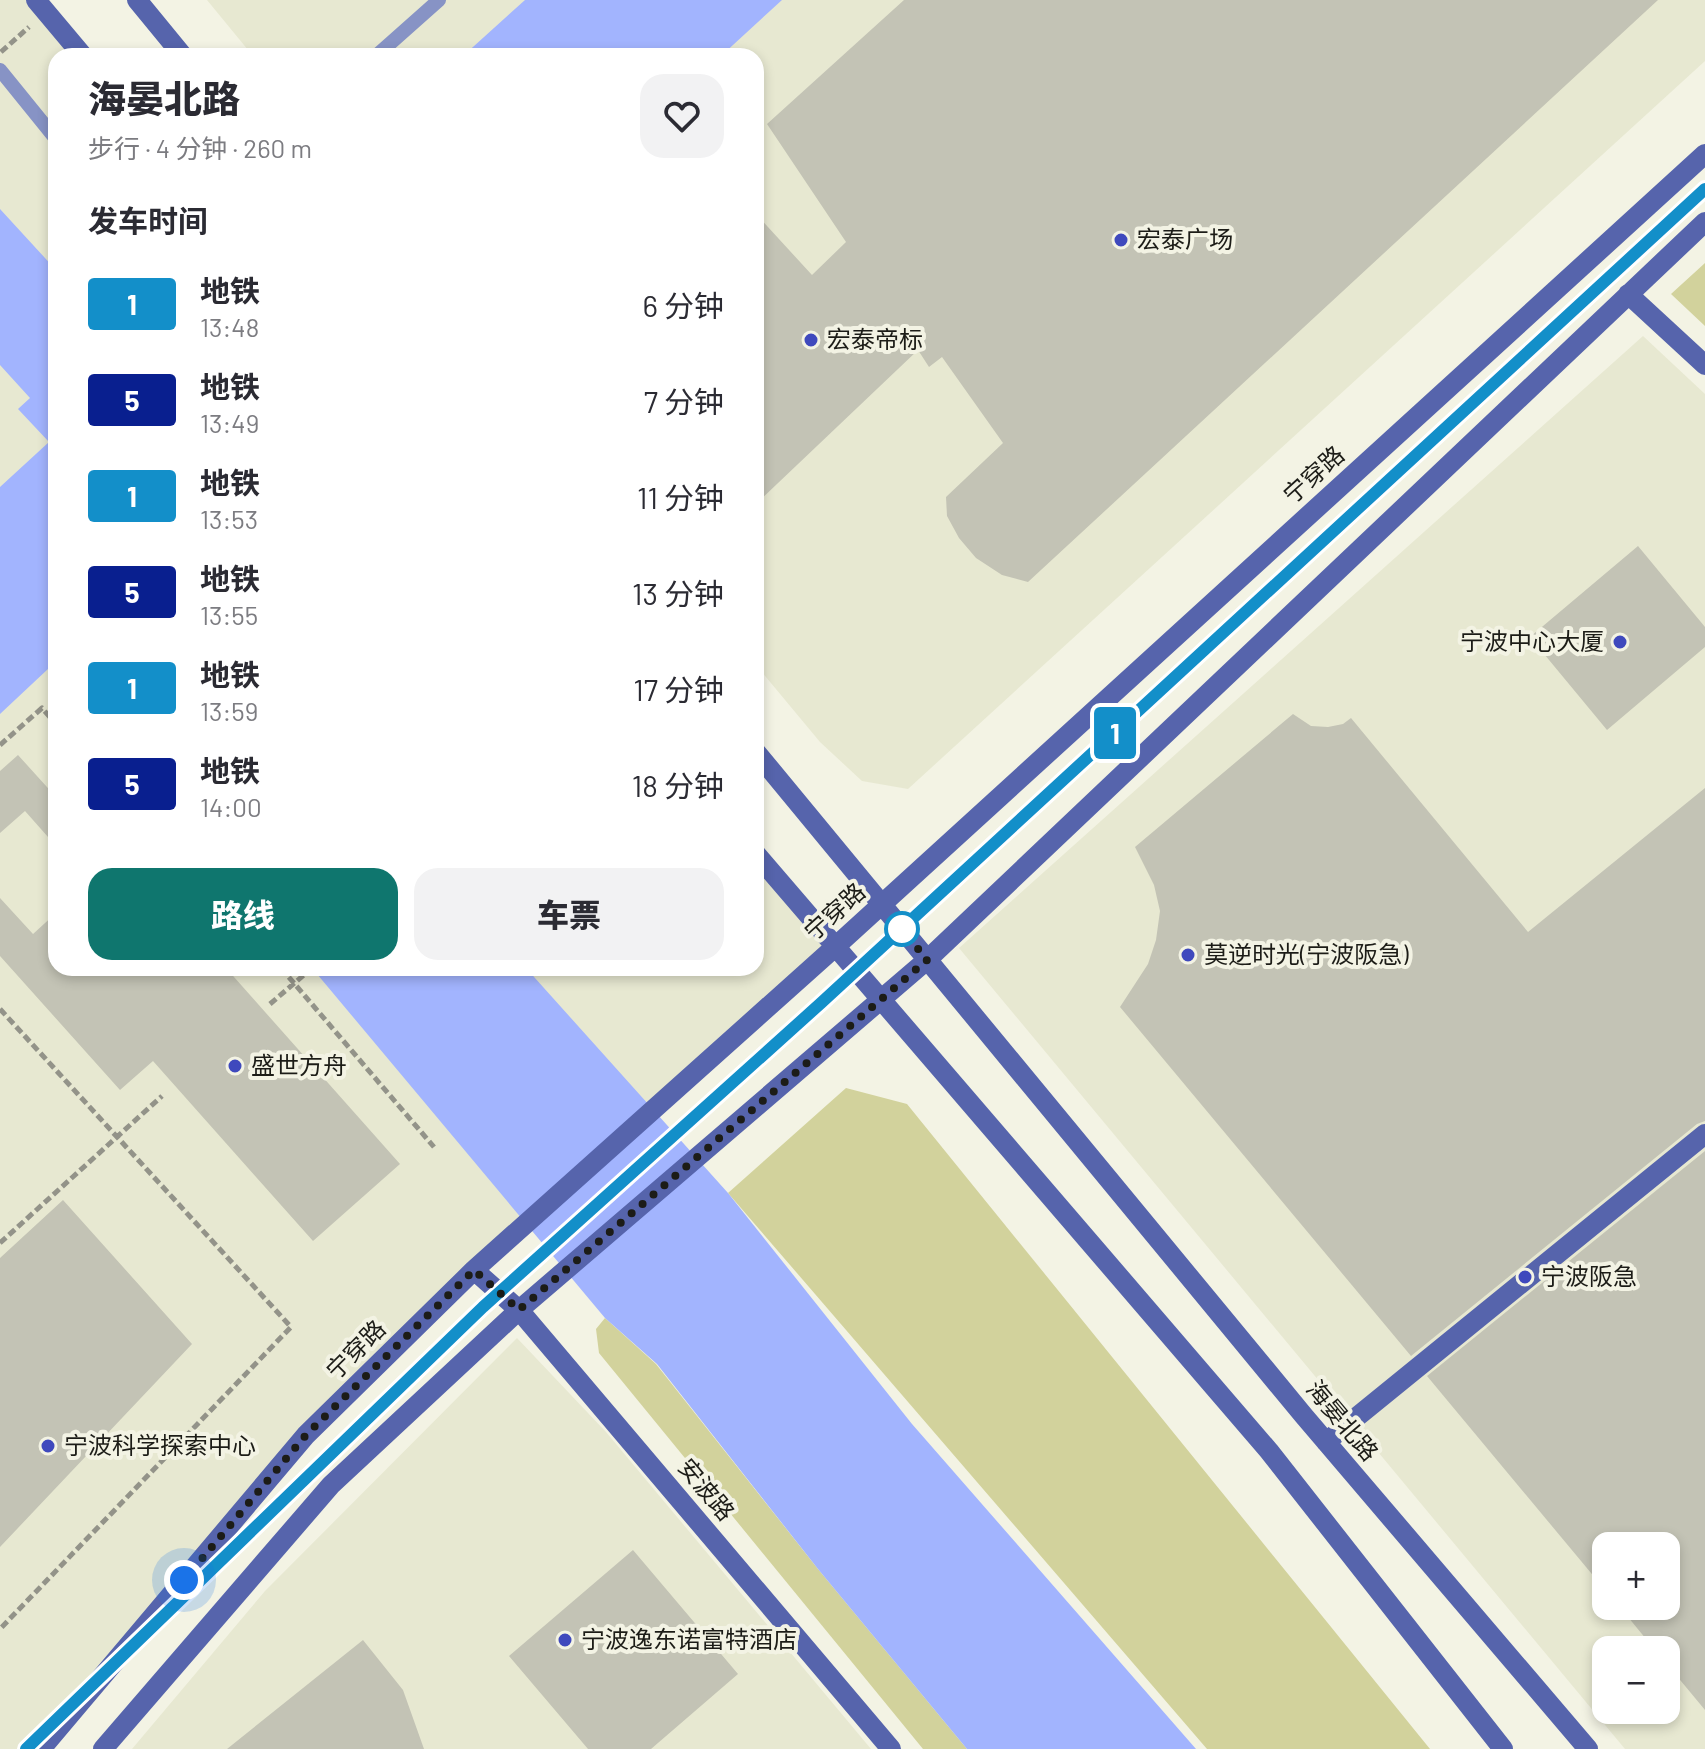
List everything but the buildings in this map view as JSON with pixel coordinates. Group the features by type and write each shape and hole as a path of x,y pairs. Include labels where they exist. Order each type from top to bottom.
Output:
{"main road":[{"path":"137,0 176,48"},
{"path":"41,6 76,48"},
{"name":"宁穿路","path":"41,1749 306,1435 474,1270 835,947 1705,154"},
{"path":"103,1749 331,1485 519,1310 927,960 1705,222"},
{"path":"1628,294 1705,365"},
{"name":"海晏北路","path":"764,762 1326,1442 1588,1749"},
{"path":"764,863 1269,1451 1503,1749"},
{"path":"1326,1442 1705,1134"},
{"name":"安波路","path":"474,1270 519,1310 891,1749"}],"lane":[{"path":"385,48 439,0"},
{"path":"0,70 48,129"}],"path":[{"path":"0,53 41,6"},
{"path":"0,745 42,708 48,715"},
{"path":"288,976 434,1147"},
{"path":"270,1004 302,976"},
{"path":"0,1009 291,1327 0,1629"},
{"path":"0,1243 162,1096"}],"shaded area":[{"path":"0,0 36,0 76,48 48,48 48,976 764,976 764,863 835,947 306,1435 41,1749 0,1749"},
{"name":"宏泰广场","path":"207,0 1705,0 1705,61 908,789 862,781 820,742 764,675 764,48 246,48"},
{"path":"1643,336 1705,394 1705,1749 1625,1749 1604,1724 1680,1724 1680,1636 1592,1636 1592,1709 959,948"},
{"path":"517,1338 606,1432 871,1749 132,1749 265,1591"}],"green space":[{"path":"1705,263 1705,326 1671,294"},
{"path":"846,1088 907,1104 1430,1749 1207,1749 728,1193"},
{"path":"605,1318 656,1364 818,1569 967,1749 923,1749 599,1353 596,1329"}],"water":[{"path":"525,0 782,0 730,48 472,48"},
{"path":"0,209 48,261 48,441 18,409 30,398 0,365"},
{"path":"48,443 48,669 0,714 0,487"},
{"path":"319,976 533,976 728,1193 912,1424 1196,1749 967,1749 818,1569 657,1364 605,1318"}],"metro line":[{"name":"1","path":"26,1749 483,1307 821,1003 1705,189"}],"place":[{"name":"宏泰广场","path":"1121,240"},
{"name":"宏泰帝标","path":"811,340"},
{"name":"宁波中心大厦","path":"1620,642"},
{"name":"莫逆时光(宁波阪急)","path":"1188,955"},
{"name":"盛世方舟","path":"235,1066"},
{"name":"宁波阪急","path":"1525,1277"},
{"name":"宁波科学探索中心","path":"48,1446"},
{"name":"宁波逸东诺富特酒店","path":"565,1640"}],"route":[{"path":"184,1580 306,1435 474,1270 519,1310 927,960 897,923 902,929"}]}
